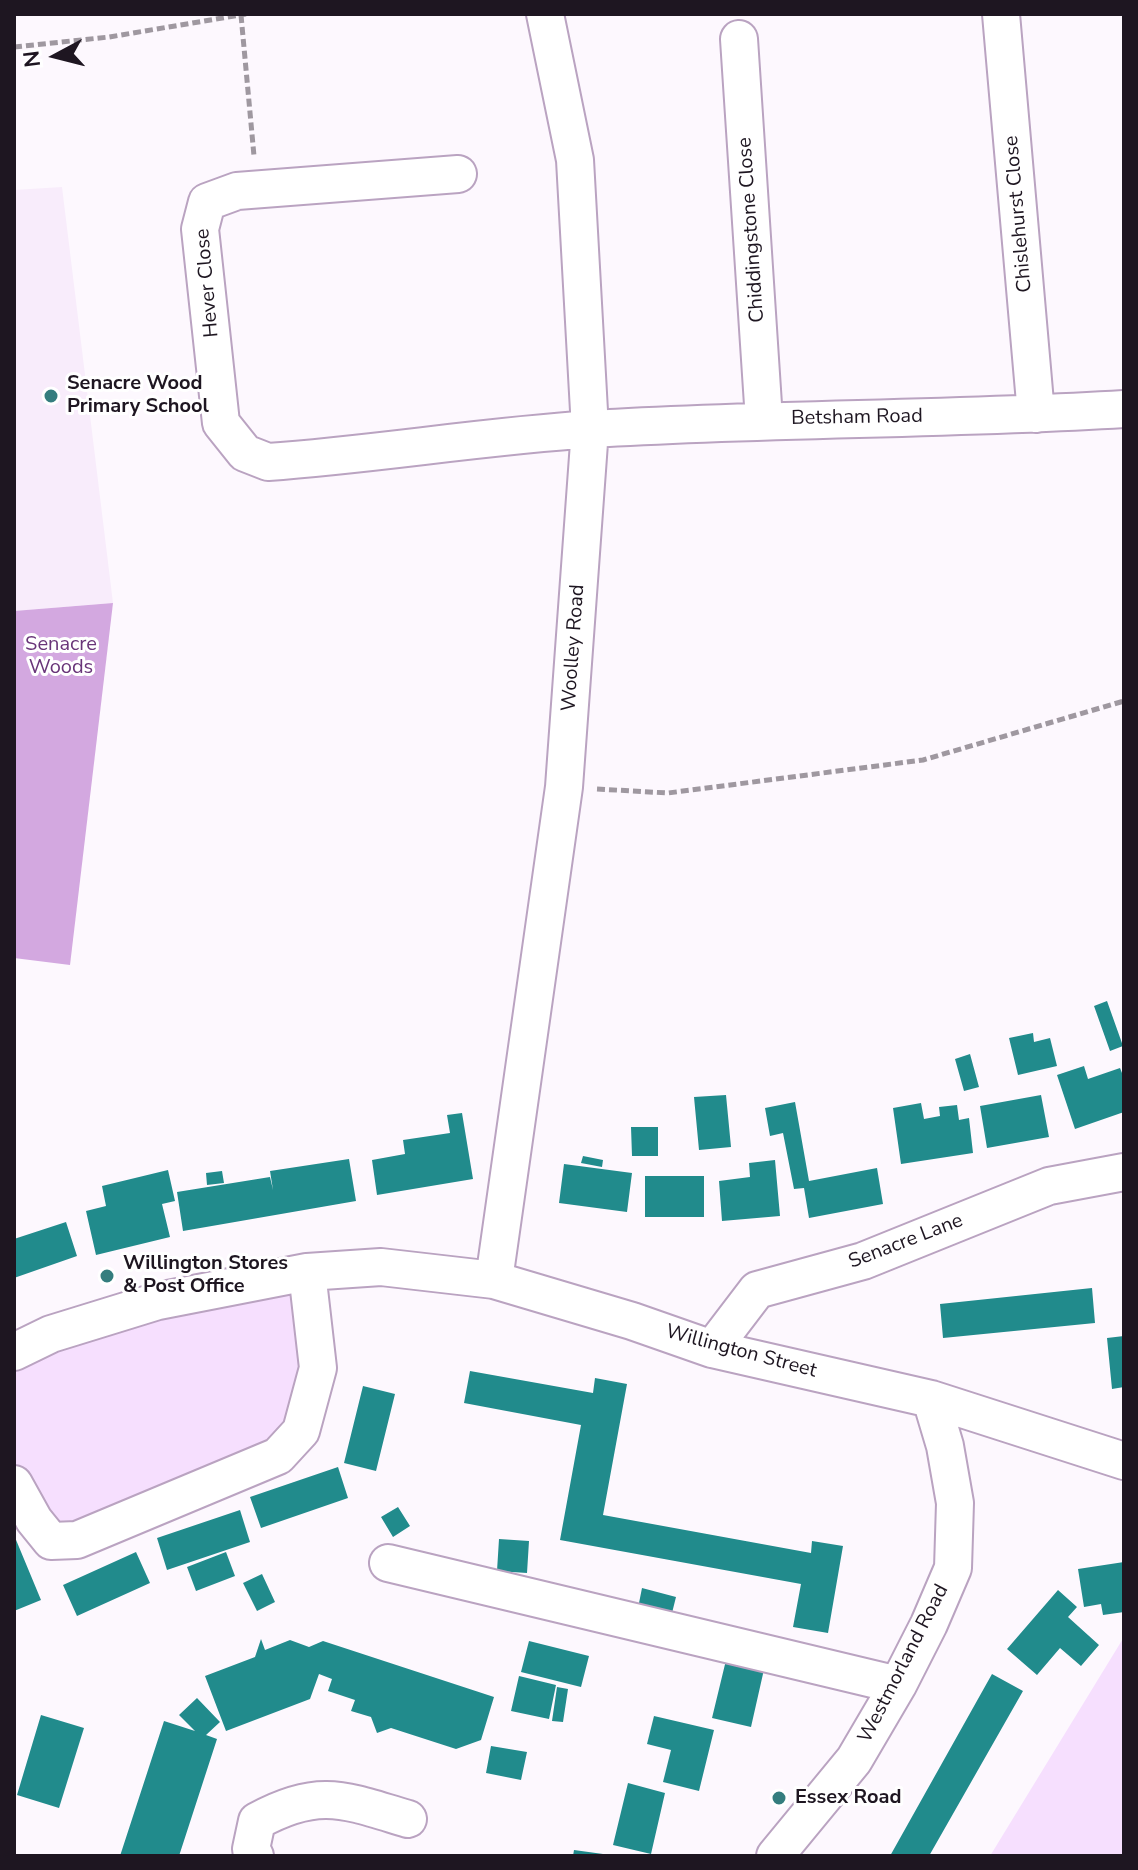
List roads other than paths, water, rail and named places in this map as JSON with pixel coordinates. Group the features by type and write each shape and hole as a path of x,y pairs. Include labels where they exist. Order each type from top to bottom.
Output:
{"street":[{"name":"Woolley Road","path":"494,1280 564,787 590,429 575,160 545,14"},
{"name":"Chislehurst Close","path":"1001,14 1036,414"},
{"name":"Chiddingstone Close","path":"739,39 764,420"},
{"name":"Hever Close","path":"458,174 237,191 207,202 200,229 221,423 245,453 268,462 590,429"},
{"name":"Betsham Road","path":"590,429 764,420 1124,409"},
{"name":"Senacre Lane","path":"712,1349 757,1290 863,1261 1049,1186 1124,1172"},
{"name":"Willington Street","path":"14,1352 51,1334 158,1301 307,1272 381,1267 494,1280 712,1349 931,1399 1124,1461"},
{"path":"14,1484 34,1520 51,1541 77,1540 278,1456 301,1431 318,1368 307,1272"},
{"name":"Westmorland Road","path":"775,1856 854,1760 898,1685 953,1568 955,1503 945,1446 931,1399"},
{"path":"388,1563 898,1685"},
{"path":"253,1852 257,1821 284,1806 317,1798 343,1799 408,1819"}],"place":[{"name":"Senacre Wood Primary School","path":"51,396"},
{"name":"Willington Stores & Post Office","path":"107,1276"},
{"name":"Essex Road","path":"779,1798"}],"park label":[{"name":"Senacre Woods","path":"61,656"}]}
